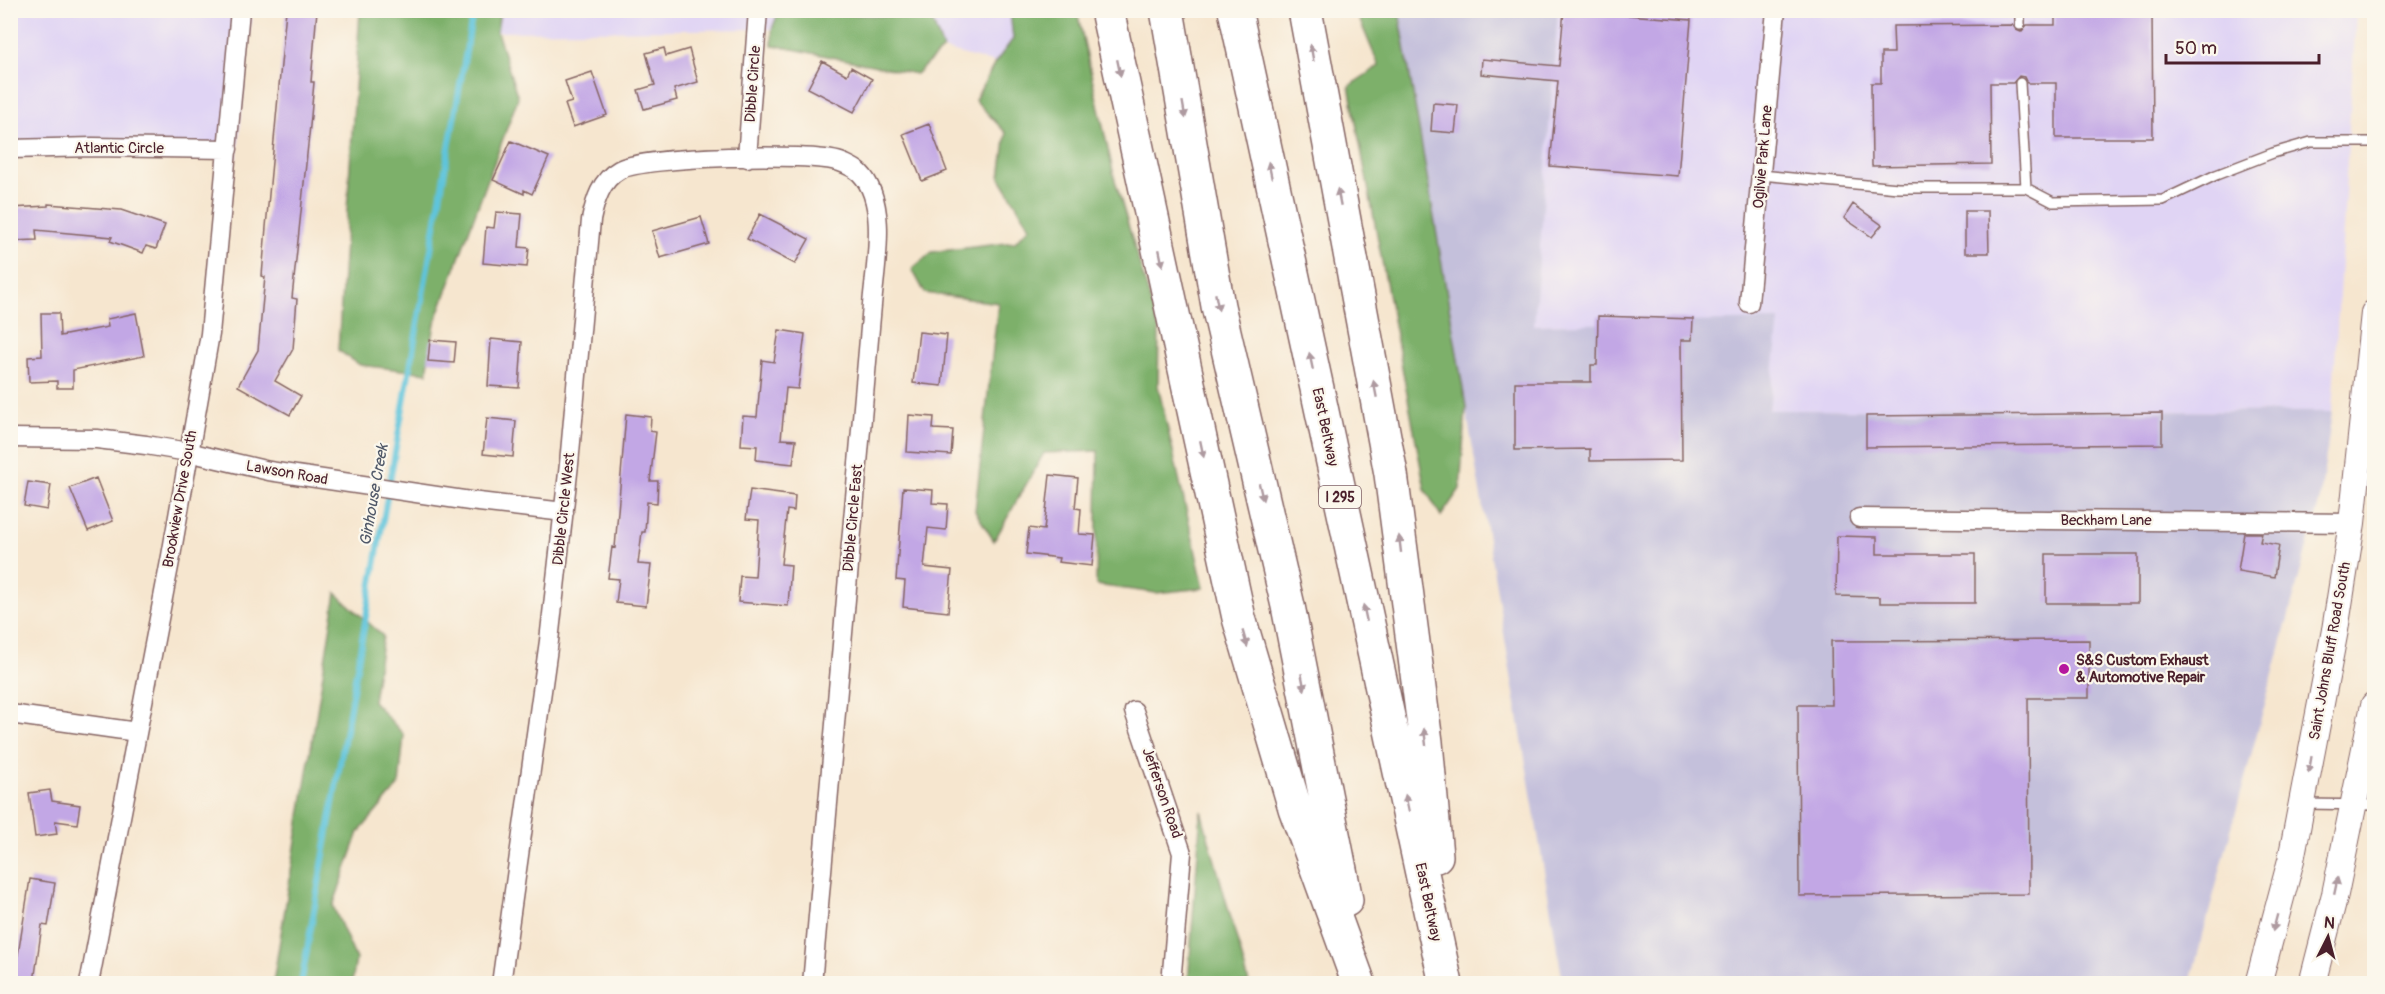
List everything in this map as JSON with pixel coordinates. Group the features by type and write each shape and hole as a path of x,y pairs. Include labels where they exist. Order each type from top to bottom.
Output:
{"highway":[{"path":"1107,10 1239,618 1295,808 1361,984"},
{"path":"1167,10 1218,306 1287,606 1361,984"},
{"name":"East Beltway","path":"1235,10 1447,984"},
{"path":"1305,10 1391,474 1426,742 1447,984"}],"main road":[{"name":"Saint Johns Bluff Road South","path":"2258,984 2291,860 2335,630 2352,523 2366,467 2374,313"},
{"path":"2312,984 2335,894 2364,804 2374,705"}],"street":[{"name":"Brookview Drive South","path":"89,984 171,556 210,334 240,10"},
{"name":"Dibble Circle","path":"747,158 758,10"},
{"name":"Ogilvie Park Lane","path":"1749,303 1776,10"},
{"name":"Atlantic Circle","path":"10,149 93,147 228,149"},
{"name":"Dibble Circle West","path":"501,984 549,641 564,512 584,285 591,220 596,199 605,183 618,171 635,164 669,160 747,158"},
{"name":"Dibble Circle East","path":"747,158 804,158 839,161 860,172 877,203 872,305 812,984"},
{"name":"Lawson Road","path":"10,438 97,439 188,452 269,471 471,501 564,512"},
{"name":"Beckham Lane","path":"1859,518 2352,523"},
{"name":"Jefferson Road","path":"1134,711 1182,853 1171,984"},
{"path":"10,714 137,732"}],"lane":[{"path":"2020,10 2020,26"},
{"path":"2020,83 2025,188"},
{"path":"1761,175 1898,188 2025,188 2053,202 2163,200 2216,175 2273,153 2311,142 2374,142"},
{"path":"2302,804 2364,804"}],"shaded area":[{"path":"500,10 1010,10 1013,39 995,63 943,49 931,18 779,11 772,29 497,32"},
{"path":"10,11 252,11 237,158 11,157"},
{"path":"1399,11 1558,11 1534,325 1779,320 1769,410 2332,412 2320,499 2190,983 1563,983"},
{"path":"1558,11 2356,11 2332,412 1769,410 1778,321 1533,325"}],"green space":[{"path":"360,11 500,11 497,32 518,98 435,323 427,373 360,365 338,350"},
{"path":"779,11 931,18 943,49 916,74 772,45 772,29"},
{"path":"1010,11 1077,11 1115,180 1159,330 1158,386 1204,588 1156,593 1096,585 1098,451 1044,453 994,541 975,511 998,303 925,293 912,269 932,252 1015,242 1030,227 1000,178 1006,133 975,100 995,63 1013,39"},
{"path":"1356,11 1399,11 1466,407 1460,489 1441,516 1425,489 1349,86 1379,66"},
{"path":"336,593 383,636 373,701 404,735 399,785 359,832 333,906 356,959 352,983 273,983"},
{"path":"1201,811 1249,983 1188,983"}],"building":[{"path":"286,10 317,10 311,82 314,82 292,298 297,299 293,349 275,381 301,396 290,415 238,386 258,350 265,277 262,276 266,227"},
{"path":"1564,10 1691,20 1678,176 1550,166 1558,81 1481,74 1482,59 1559,66"},
{"path":"2055,10 2152,10 2153,138 2056,138 2056,83 2027,83 2024,77 2019,76 2013,83 1990,83 1991,164 1872,166 1871,83 1881,83 1881,53 1894,53 1893,26 2013,25 2021,32 2027,25 2055,25"},
{"path":"664,48 666,56 689,49 698,82 674,89 677,100 644,109 638,90 655,85 646,53"},
{"path":"822,61 847,75 851,67 872,79 854,112 808,88"},
{"path":"592,72 607,115 573,127 565,104 572,102 565,81"},
{"path":"1433,103 1458,105 1455,133 1431,131"},
{"path":"929,124 947,171 922,181 903,134"},
{"path":"511,141 549,157 532,194 524,190 524,194 493,180"},
{"path":"48,204 121,210 165,225 156,249 146,246 143,253 110,241 112,237 36,230 37,240 10,241 10,208 48,206"},
{"path":"1853,204 1882,225 1872,237 1844,218"},
{"path":"1965,211 1988,211 1989,253 1965,253"},
{"path":"496,212 522,214 519,247 529,248 527,267 483,263 486,227 494,228"},
{"path":"760,214 809,239 795,264 747,239"},
{"path":"701,217 709,244 660,258 652,231"},
{"path":"41,313 59,313 60,336 108,327 107,319 136,313 144,356 73,370 73,388 57,388 57,381 29,382 28,357 42,356"},
{"path":"1598,316 1693,319 1692,340 1681,340 1682,460 1590,461 1590,449 1515,450 1515,382 1591,382 1591,365 1597,365"},
{"path":"779,330 805,334 798,389 786,388 781,439 796,440 793,464 756,460 757,446 741,445 743,416 757,417 762,360 774,362"},
{"path":"919,332 947,335 942,386 913,383"},
{"path":"491,339 522,342 519,388 488,386"},
{"path":"430,340 456,342 454,363 428,361"},
{"path":"2162,413 2162,444 1866,447 1866,416"},
{"path":"626,414 651,417 650,431 656,432 650,481 658,481 657,503 647,502 645,532 642,532 638,564 651,565 646,606 616,603 619,579 608,578 612,547 615,548"},
{"path":"909,415 934,417 933,429 953,430 951,455 907,452"},
{"path":"487,418 516,421 513,457 483,454"},
{"path":"1050,475 1078,478 1075,508 1081,509 1079,534 1095,535 1092,566 1058,562 1059,558 1026,554 1029,528 1044,530"},
{"path":"96,478 113,521 88,531 70,488"},
{"path":"28,482 51,485 47,510 24,506"},
{"path":"903,488 933,490 932,503 948,504 946,530 928,528 924,567 952,570 948,612 903,607 905,581 896,580"},
{"path":"750,490 795,496 794,511 787,510 781,564 791,565 788,606 738,602 740,576 755,577 759,520 746,519"},
{"path":"2244,533 2262,533 2260,542 2279,545 2274,577 2238,571"},
{"path":"1837,536 1877,537 1877,554 1975,554 1975,603 1880,603 1880,597 1836,596"},
{"path":"2046,554 2138,554 2138,603 2046,603"},
{"path":"2089,640 2089,698 2028,698 2029,894 1799,896 1798,705 1832,705 1831,641"},
{"path":"50,790 52,801 80,805 77,824 55,821 57,834 35,837 29,793"},
{"path":"30,879 55,883 48,926 42,925 34,982 10,979 10,954 18,955"}],"waterway":[{"name":"Ginhouse Creek","path":"301,984 449,143 475,10"}],"place":[{"name":"S&S Custom Exhaust & Automotive Repair","path":"2064,669"}]}
